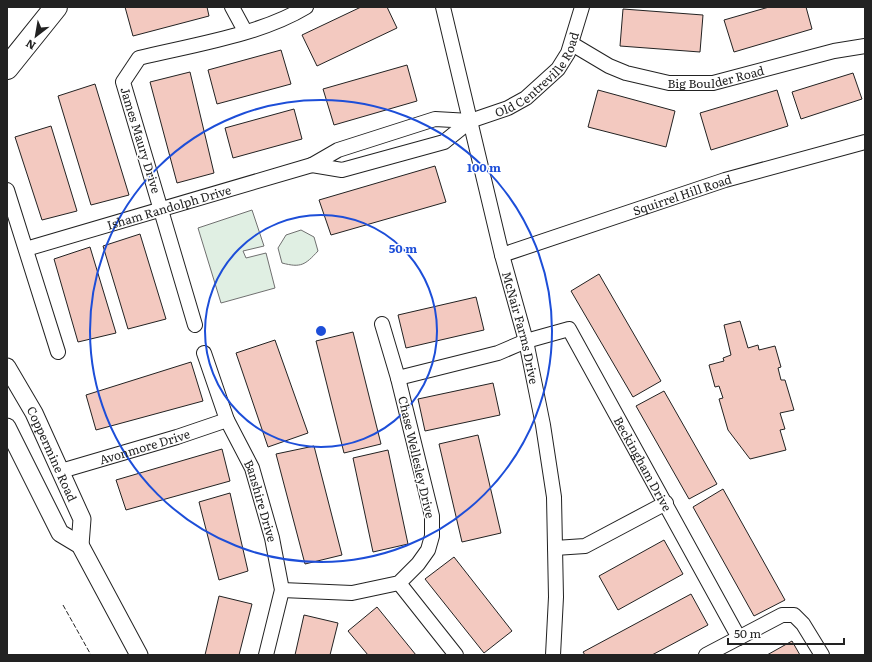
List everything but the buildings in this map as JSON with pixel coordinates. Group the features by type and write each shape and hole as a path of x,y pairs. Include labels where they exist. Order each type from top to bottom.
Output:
{"main road":[{"path":"7,68 56,7"}],"street":[{"path":"232,7 245,32"},
{"name":"James Maury Drive","path":"195,325 123,82 139,58 245,32 291,16 306,7"},
{"name":"McNair Farms Drive","path":"443,7 502,255 526,341 543,425 553,490 556,597 553,655"},
{"name":"Old Centreville Road","path":"470,121 508,108 526,98 558,69 572,44 582,7"},
{"name":"Big Boulder Road","path":"572,44 609,66 626,73 669,82 714,83 834,51 865,46"},
{"name":"Isham Randolph Drive","path":"26,249 312,165 338,150 435,119 470,121"},
{"name":"Isham Randolph Drive","path":"312,165 342,170 444,142 470,121"},
{"name":"Squirrel Hill Road","path":"502,255 725,180 865,142"},
{"path":"7,190 58,352"},
{"name":"Chase Wellesley Drive","path":"382,324 398,378 432,516 432,536 428,550 418,564 399,583"},
{"name":"Beckingham Drive","path":"526,341 569,329 739,638"},
{"path":"398,378 498,353 526,341"},
{"name":"Banshire Drive","path":"204,353 227,420 252,468 272,538 282,590 266,655"},
{"name":"Coppermine Road","path":"7,367 34,413 82,519 80,546"},
{"name":"Avonmore Drive","path":"61,471 227,420"},
{"path":"7,427 60,533 80,546 139,655"},
{"path":"555,548 585,546 666,503"},
{"path":"282,590 352,593 399,583 456,655"},
{"path":"706,655 782,615 794,615 803,624 822,655"}],"green space":[{"path":"252,210 264,246 243,251 246,258 266,253 275,288 221,303 198,228"},
{"path":"301,230 314,237 318,251 302,264 294,265 282,263 278,248 286,235"}],"fence":[{"path":"63,605 91,655"}]}
